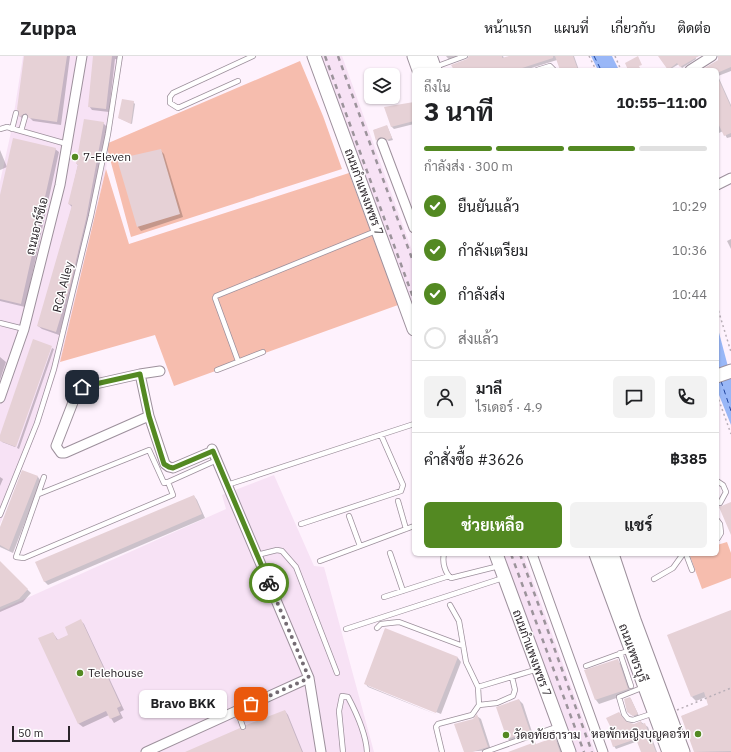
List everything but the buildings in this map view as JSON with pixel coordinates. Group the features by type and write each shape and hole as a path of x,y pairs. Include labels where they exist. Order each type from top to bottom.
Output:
{"main road":[{"path":"415,56 429,66"},
{"name":"ถนนเพชรบุรี","path":"598,556 638,686 657,706 682,752"},
{"name":"ถนนเพชรบุรี","path":"612,556 633,620 670,752"}],"street":[{"name":"ถนนอาร์ซีเอ","path":"0,398 24,329 60,185 82,56"},
{"name":"ถนนกำแพงเพชร 7","path":"314,56 412,324"},
{"path":"693,68 712,56"},
{"path":"382,143 412,223"},
{"path":"719,184 731,178"},
{"path":"149,416 65,453 61,453 57,450 56,446 77,392 82,387 160,371"},
{"path":"719,375 731,371"},
{"path":"140,374 149,416 160,454 169,467 173,468 214,453 309,678 321,752"},
{"path":"533,556 603,752"},
{"name":"ถนนกำแพงเพชร 7","path":"501,566 569,752"},
{"path":"146,752 309,678"}],"lane":[{"name":"RCA Alley","path":"0,515 37,423 54,369 91,216 108,134 120,56"},
{"path":"238,81 178,108 170,103 170,97 173,93 253,56"},
{"path":"429,66 465,56"},
{"path":"12,129 16,113"},
{"path":"21,131 25,118"},
{"path":"0,129 7,127 67,144"},
{"path":"238,361 215,298 216,296 378,230"},
{"path":"0,323 24,329"},
{"path":"217,370 263,352"},
{"path":"227,485 412,425"},
{"path":"301,524 401,491 403,485 382,435"},
{"path":"39,494 149,450 164,483 168,482 214,453"},
{"path":"44,477 16,557 24,558 173,495 168,482"},
{"path":"719,482 723,485 726,492 720,503"},
{"path":"398,501 406,529"},
{"path":"349,516 360,546"},
{"path":"719,523 719,533"},
{"path":"320,560 412,527"},
{"path":"257,554 277,550 282,551 296,567 337,673"},
{"path":"390,553 403,591"},
{"path":"444,556 449,576"},
{"path":"654,579 672,568 682,556"},
{"path":"685,556 692,570"},
{"path":"384,597 449,576 451,578 501,566"},
{"path":"346,629 501,566"},
{"path":"442,752 436,727 438,724 472,714 479,705 478,687 466,662 459,621 450,605"},
{"path":"377,628 381,624 399,622 463,646"},
{"path":"586,666 626,651"},
{"path":"478,687 538,669"},
{"path":"479,705 497,703 513,696 515,690 512,677"},
{"path":"638,686 619,697 624,714 628,719 633,720 657,706"},
{"path":"343,752 339,711 342,696 348,697 355,710 367,743 367,752"},
{"path":"237,710 243,727"},
{"path":"485,752 499,750 559,726"}],"path":[{"path":"589,56 595,68"},
{"path":"615,56 620,68"},
{"path":"719,313 731,352"},
{"path":"719,401 731,434"},
{"path":"676,710 731,688"}],"shaded area":[{"path":"23,56 121,56 106,169 60,362 38,428 0,524 0,182 11,132"},
{"path":"317,56 342,56 412,250 412,325"},
{"path":"300,61 323,116 342,169 131,237 106,144"},
{"path":"106,169 129,244 349,173 398,305 174,386 155,335 60,362"},
{"path":"274,475 314,566 324,567 374,752 0,752 0,610 226,509 222,495"},
{"path":"727,542 731,553 731,578 702,589 690,556 719,556 719,544"},
{"path":"493,556 524,556 595,752 562,752"}],"water":[{"path":"591,56 612,56 618,68 597,68"},
{"path":"719,333 731,378 731,425 719,395"}],"ferry route":[{"path":"594,56 600,68"},
{"path":"721,381 731,411"}],"railway":[{"path":"325,56 412,295"},
{"path":"338,56 412,259"},
{"path":"512,556 584,752"},
{"path":"521,556 592,752"}],"way so far":[{"path":"251,704 309,678 269,583"}],"place":[{"name":"7-Eleven","path":"75,157"},
{"name":"Telehouse","path":"80,673"},
{"name":"Bravo BKK","path":"251,704"},
{"name":"หอพักหญิงบุญคอร์ท","path":"698,734"},
{"name":"วัดอุทัยธาราม","path":"506,735"}],"route":[{"path":"82,387 140,374 149,416 164,464 173,468 213,451 269,583"}]}
